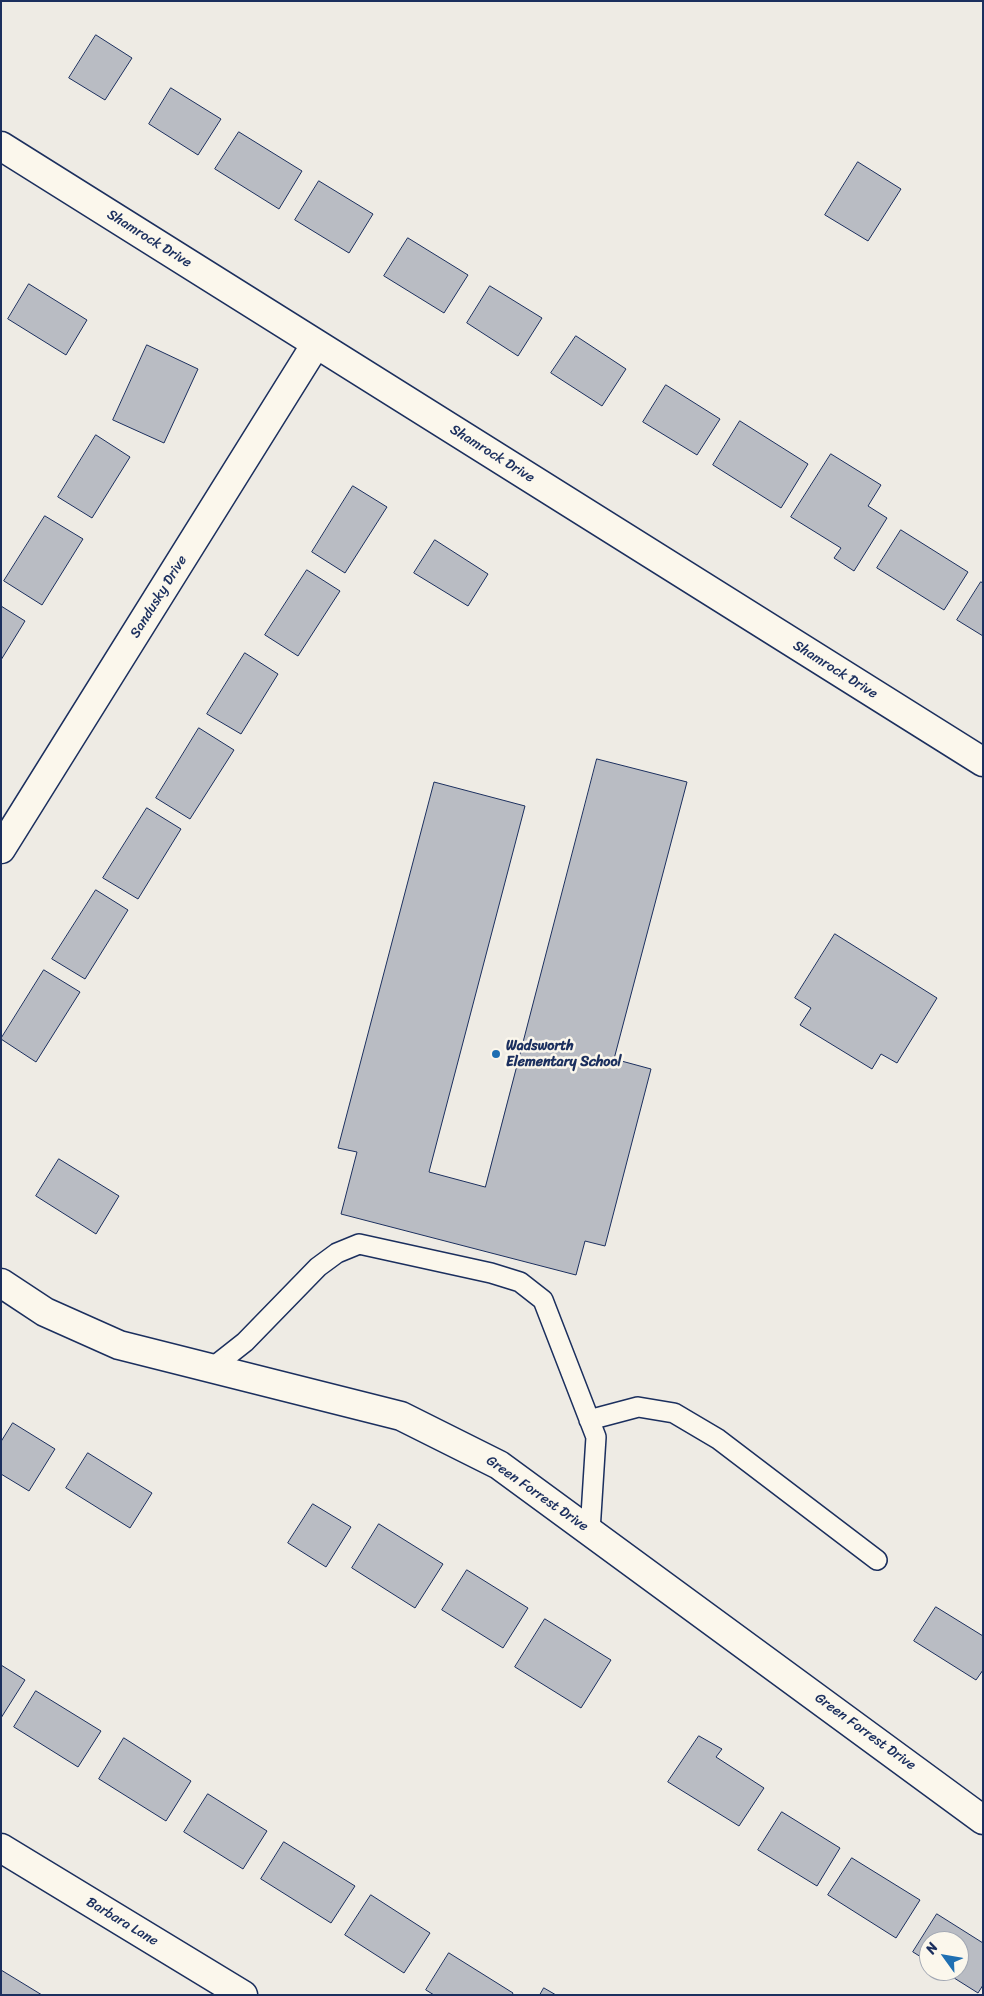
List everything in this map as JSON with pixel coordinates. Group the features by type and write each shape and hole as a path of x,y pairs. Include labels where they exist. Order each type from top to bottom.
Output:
{"street":[{"name":"Shamrock Drive","path":"1,146 983,762"},
{"name":"Sandusky Drive","path":"1,850 316,344"},
{"name":"Green Forrest Drive","path":"1,1283 46,1312 119,1344 401,1416 499,1465 983,1820"},
{"name":"Barbara Lane","path":"1,1848 243,1995"}],"lane":[{"path":"212,1368 245,1342 318,1267 337,1253 359,1244 491,1273 520,1282 543,1300 596,1437 590,1531"},
{"path":"589,1420 638,1407 674,1413 718,1439 877,1560"}],"building":[{"path":"96,35 132,58 105,100 69,78"},
{"path":"171,88 221,119 198,155 149,124"},
{"path":"239,132 302,171 279,209 215,169"},
{"path":"858,162 901,189 868,241 825,215"},
{"path":"319,181 373,214 349,253 295,220"},
{"path":"408,238 468,275 444,313 384,276"},
{"path":"29,284 87,320 66,355 8,319"},
{"path":"490,286 542,318 518,356 467,323"},
{"path":"576,336 626,369 602,406 551,373"},
{"path":"147,345 198,369 164,443 113,420"},
{"path":"666,385 720,419 697,455 643,422"},
{"path":"740,421 808,464 781,508 713,465"},
{"path":"96,435 130,457 92,518 58,497"},
{"path":"831,454 881,485 868,506 887,518 854,571 834,558 841,548 791,517"},
{"path":"353,486 387,507 345,573 312,552"},
{"path":"45,516 83,539 42,605 4,581"},
{"path":"901,530 968,572 944,610 877,568"},
{"path":"435,540 488,574 468,606 414,573"},
{"path":"307,570 340,591 298,656 265,635"},
{"path":"981,582 983,583 983,636 957,620"},
{"path":"1,606 25,621 1,660"},
{"path":"245,653 278,674 241,734 207,714"},
{"path":"199,728 234,750 190,819 156,798"},
{"path":"597,759 687,782 614,1059 651,1069 605,1246 585,1241 576,1275 341,1214 357,1152 338,1148 434,782 525,806 429,1172 485,1187"},
{"path":"147,808 181,829 138,899 103,878"},
{"path":"96,890 128,910 85,979 52,959"},
{"path":"835,934 937,998 897,1063 881,1054 872,1069 800,1025 811,1008 795,998"},
{"path":"44,970 80,992 36,1062 1,1039"},
{"path":"59,1159 119,1196 96,1234 36,1196"},
{"path":"13,1423 55,1449 29,1491 1,1474 1,1442"},
{"path":"88,1453 152,1493 130,1528 66,1488"},
{"path":"313,1504 351,1527 326,1567 288,1543"},
{"path":"379,1524 443,1564 415,1608 352,1568"},
{"path":"467,1570 528,1608 503,1648 442,1610"},
{"path":"936,1607 983,1636 983,1670 976,1680 914,1641"},
{"path":"545,1619 611,1660 581,1708 515,1667"},
{"path":"1,1665 25,1680 1,1718"},
{"path":"36,1691 101,1731 78,1767 14,1727"},
{"path":"699,1736 722,1749 716,1757 764,1788 739,1826 668,1782"},
{"path":"124,1738 191,1781 166,1821 99,1779"},
{"path":"208,1794 267,1831 243,1869 184,1832"},
{"path":"782,1812 840,1848 817,1886 758,1850"},
{"path":"284,1842 355,1886 331,1923 261,1879"},
{"path":"852,1858 920,1900 896,1938 828,1895"},
{"path":"371,1895 430,1933 404,1973 345,1935"},
{"path":"937,1914 964,1931 926,1931"},
{"path":"969,1934 983,1943 983,1985 978,1993 959,1981 969,1981"},
{"path":"919,1942 919,1956 913,1952"},
{"path":"449,1953 513,1993 512,1995 434,1995 426,1990"},
{"path":"1,1970 42,1995 1,1995"},
{"path":"544,1988 556,1995 540,1995"}],"place":[{"name":"Wadsworth Elementary School","path":"496,1054"}]}
